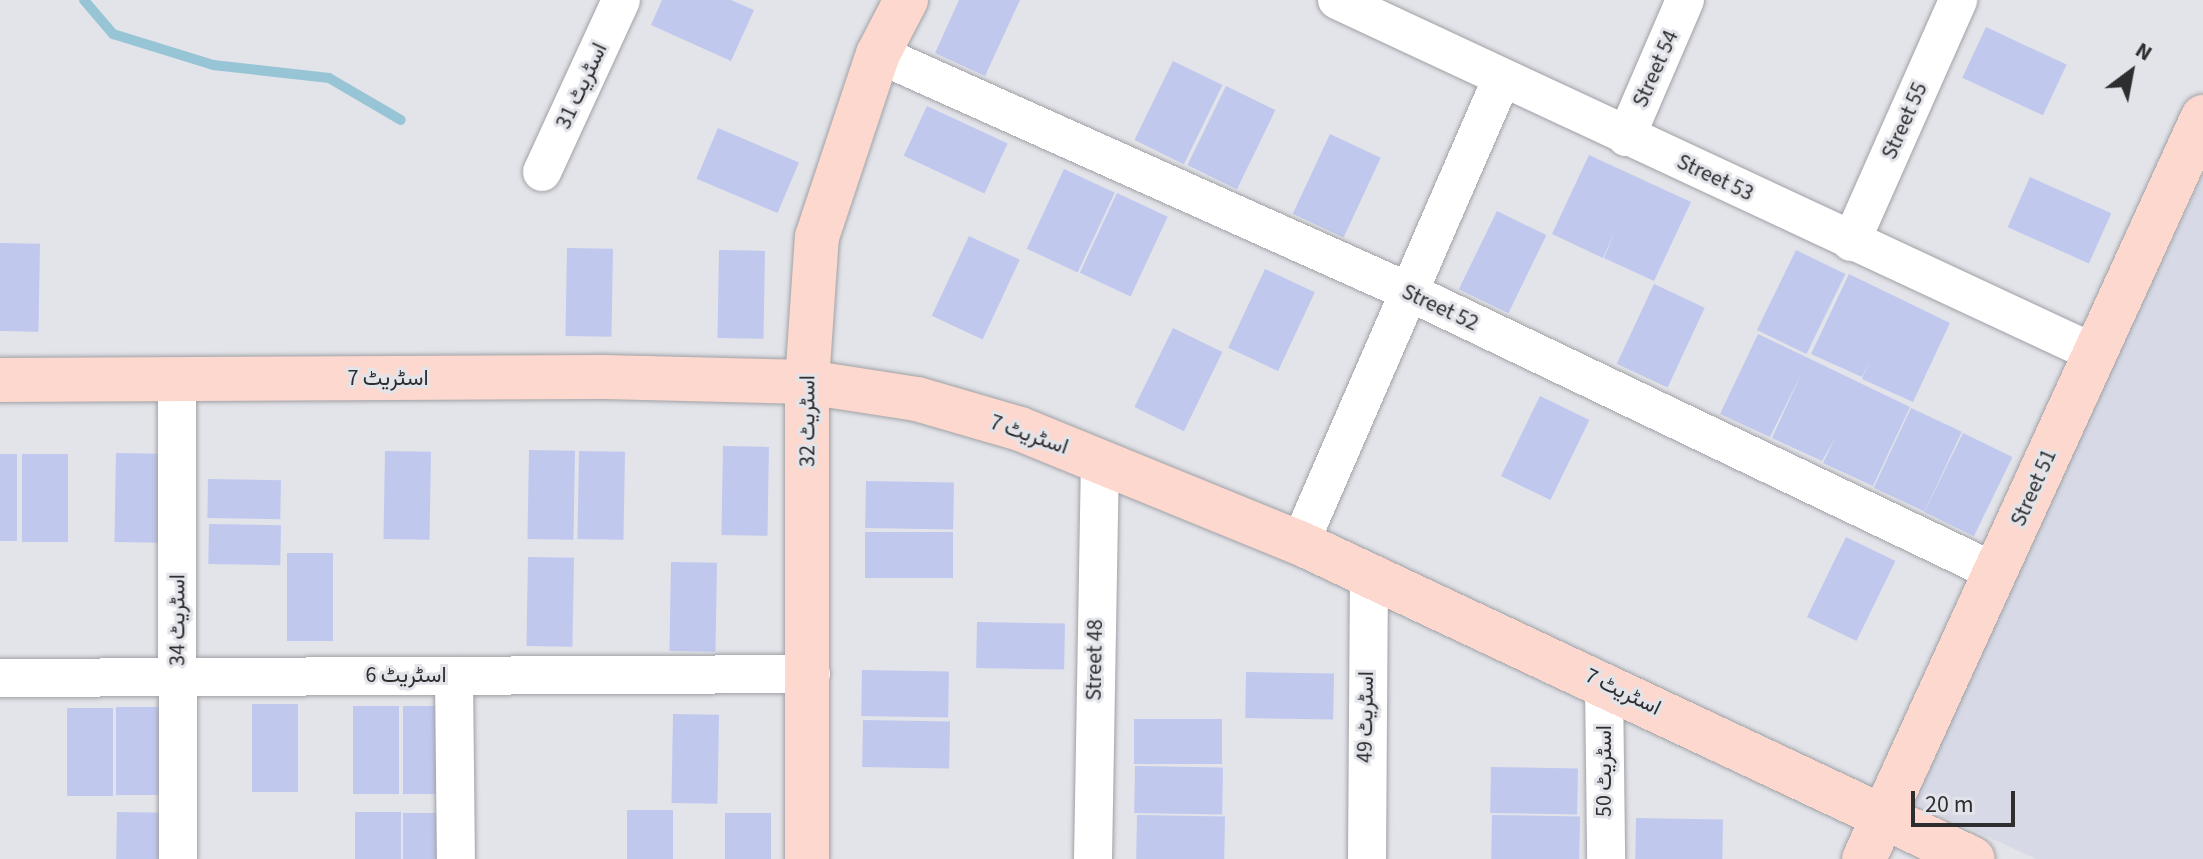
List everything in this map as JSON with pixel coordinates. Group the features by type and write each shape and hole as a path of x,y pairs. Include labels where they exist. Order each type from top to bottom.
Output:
{"street":[{"name":"اسٹریٹ 31","path":"542,172 621,0"},
{"name":"اسٹریٹ 32","path":"807,859 811,674 807,382 819,225 878,54 906,0"},
{"name":"Street 53","path":"1337,0 2094,353"},
{"name":"Street 54","path":"1626,137 1685,0"},
{"name":"Street 55","path":"1851,242 1958,0"},
{"name":"Street 52","path":"878,54 1407,291 1997,573"},
{"path":"1300,543 1502,78"},
{"name":"Street 51","path":"1872,839 1997,573 2203,117"},
{"name":"اسٹریٹ 7","path":"0,380 807,382 917,399 1100,461 1300,543 1604,683 1872,839 1973,859"},
{"name":"اسٹریٹ 34","path":"177,380 178,859"},
{"name":"Street 48","path":"1093,859 1100,461"},
{"name":"اسٹریٹ 49","path":"1367,859 1369,575"},
{"name":"اسٹریٹ 6","path":"0,678 811,674"},
{"path":"454,676 456,859"},
{"name":"اسٹریٹ 50","path":"1604,683 1606,859"}],"shaded area":[{"path":"2203,175 2203,859 2036,859 1910,801"}],"building":[{"path":"662,0 731,0 754,10 731,61 651,25"},
{"path":"959,0 1020,0 985,76 935,53"},
{"path":"1986,27 2067,65 2043,115 1962,78"},
{"path":"1173,61 1222,85 1184,164 1134,140"},
{"path":"1226,86 1275,110 1237,189 1187,165"},
{"path":"927,106 1008,144 984,193 904,156"},
{"path":"718,128 799,162 778,213 697,179"},
{"path":"1330,134 1381,158 1344,237 1293,214"},
{"path":"1589,155 1691,202 1654,281 1604,258 1617,226 1603,258 1552,234"},
{"path":"1064,169 1115,193 1078,272 1027,249"},
{"path":"2030,177 2111,213 2089,263 2008,227"},
{"path":"1117,193 1168,217 1131,296 1080,273"},
{"path":"1497,211 1546,235 1508,313 1459,289"},
{"path":"969,236 1020,260 983,339 932,316"},
{"path":"0,243 40,244 38,332 0,331"},
{"path":"567,248 613,249 611,337 565,336"},
{"path":"719,250 765,251 763,339 717,338"},
{"path":"1796,250 1845,274 1806,354 1757,330"},
{"path":"1265,269 1315,292 1278,371 1228,348"},
{"path":"1849,274 1950,323 1913,402 1862,379 1870,360 1862,377 1811,354"},
{"path":"1654,284 1705,308 1668,387 1617,364"},
{"path":"1173,328 1222,352 1184,431 1134,407"},
{"path":"1758,334 1910,407 1873,486 1823,463 1835,438 1822,461 1772,438 1803,370 1770,437 1720,414"},
{"path":"1540,396 1589,420 1550,500 1501,476"},
{"path":"1911,408 1962,432 1925,511 1874,488"},
{"path":"1963,433 2012,457 1974,536 1924,512"},
{"path":"723,446 769,447 767,536 721,535"},
{"path":"529,450 575,451 573,540 527,539"},
{"path":"385,451 431,452 429,540 383,539"},
{"path":"579,451 625,452 623,540 577,539"},
{"path":"116,453 162,454 160,543 114,542"},
{"path":"0,454 17,454 17,541 0,541"},
{"path":"22,454 68,454 68,542 22,542"},
{"path":"208,479 281,480 280,519 207,518"},
{"path":"866,481 954,483 953,530 865,528"},
{"path":"209,524 281,525 280,565 208,564"},
{"path":"865,532 953,532 953,578 865,578"},
{"path":"1846,537 1895,561 1856,641 1807,617"},
{"path":"287,553 333,553 333,641 287,641"},
{"path":"528,557 574,558 572,647 526,646"},
{"path":"671,562 717,563 715,652 669,651"},
{"path":"977,622 1065,624 1064,670 976,668"},
{"path":"862,670 949,672 948,718 861,716"},
{"path":"1246,672 1334,674 1333,720 1245,718"},
{"path":"252,704 298,704 298,792 252,792"},
{"path":"353,706 399,706 399,794 353,794"},
{"path":"403,706 449,706 449,794 403,794"},
{"path":"116,707 162,707 162,795 116,795"},
{"path":"67,708 113,708 113,796 67,796"},
{"path":"673,714 719,715 717,804 671,803"},
{"path":"1134,719 1222,719 1222,764 1134,764"},
{"path":"863,720 950,722 949,769 862,767"},
{"path":"1135,766 1223,768 1222,815 1134,813"},
{"path":"1491,767 1578,769 1577,815 1490,813"},
{"path":"627,810 673,810 673,859 627,859"},
{"path":"117,812 163,813 162,859 116,859"},
{"path":"355,812 401,812 401,859 355,859"},
{"path":"403,813 449,813 449,859 403,859"},
{"path":"725,813 771,813 771,859 725,859"},
{"path":"1137,815 1225,817 1224,859 1136,859"},
{"path":"1492,815 1580,817 1579,859 1491,859"},
{"path":"1636,818 1723,820 1722,859 1635,859"}],"waterway":[{"path":"84,0 113,34 213,65 329,78 401,120"}]}
